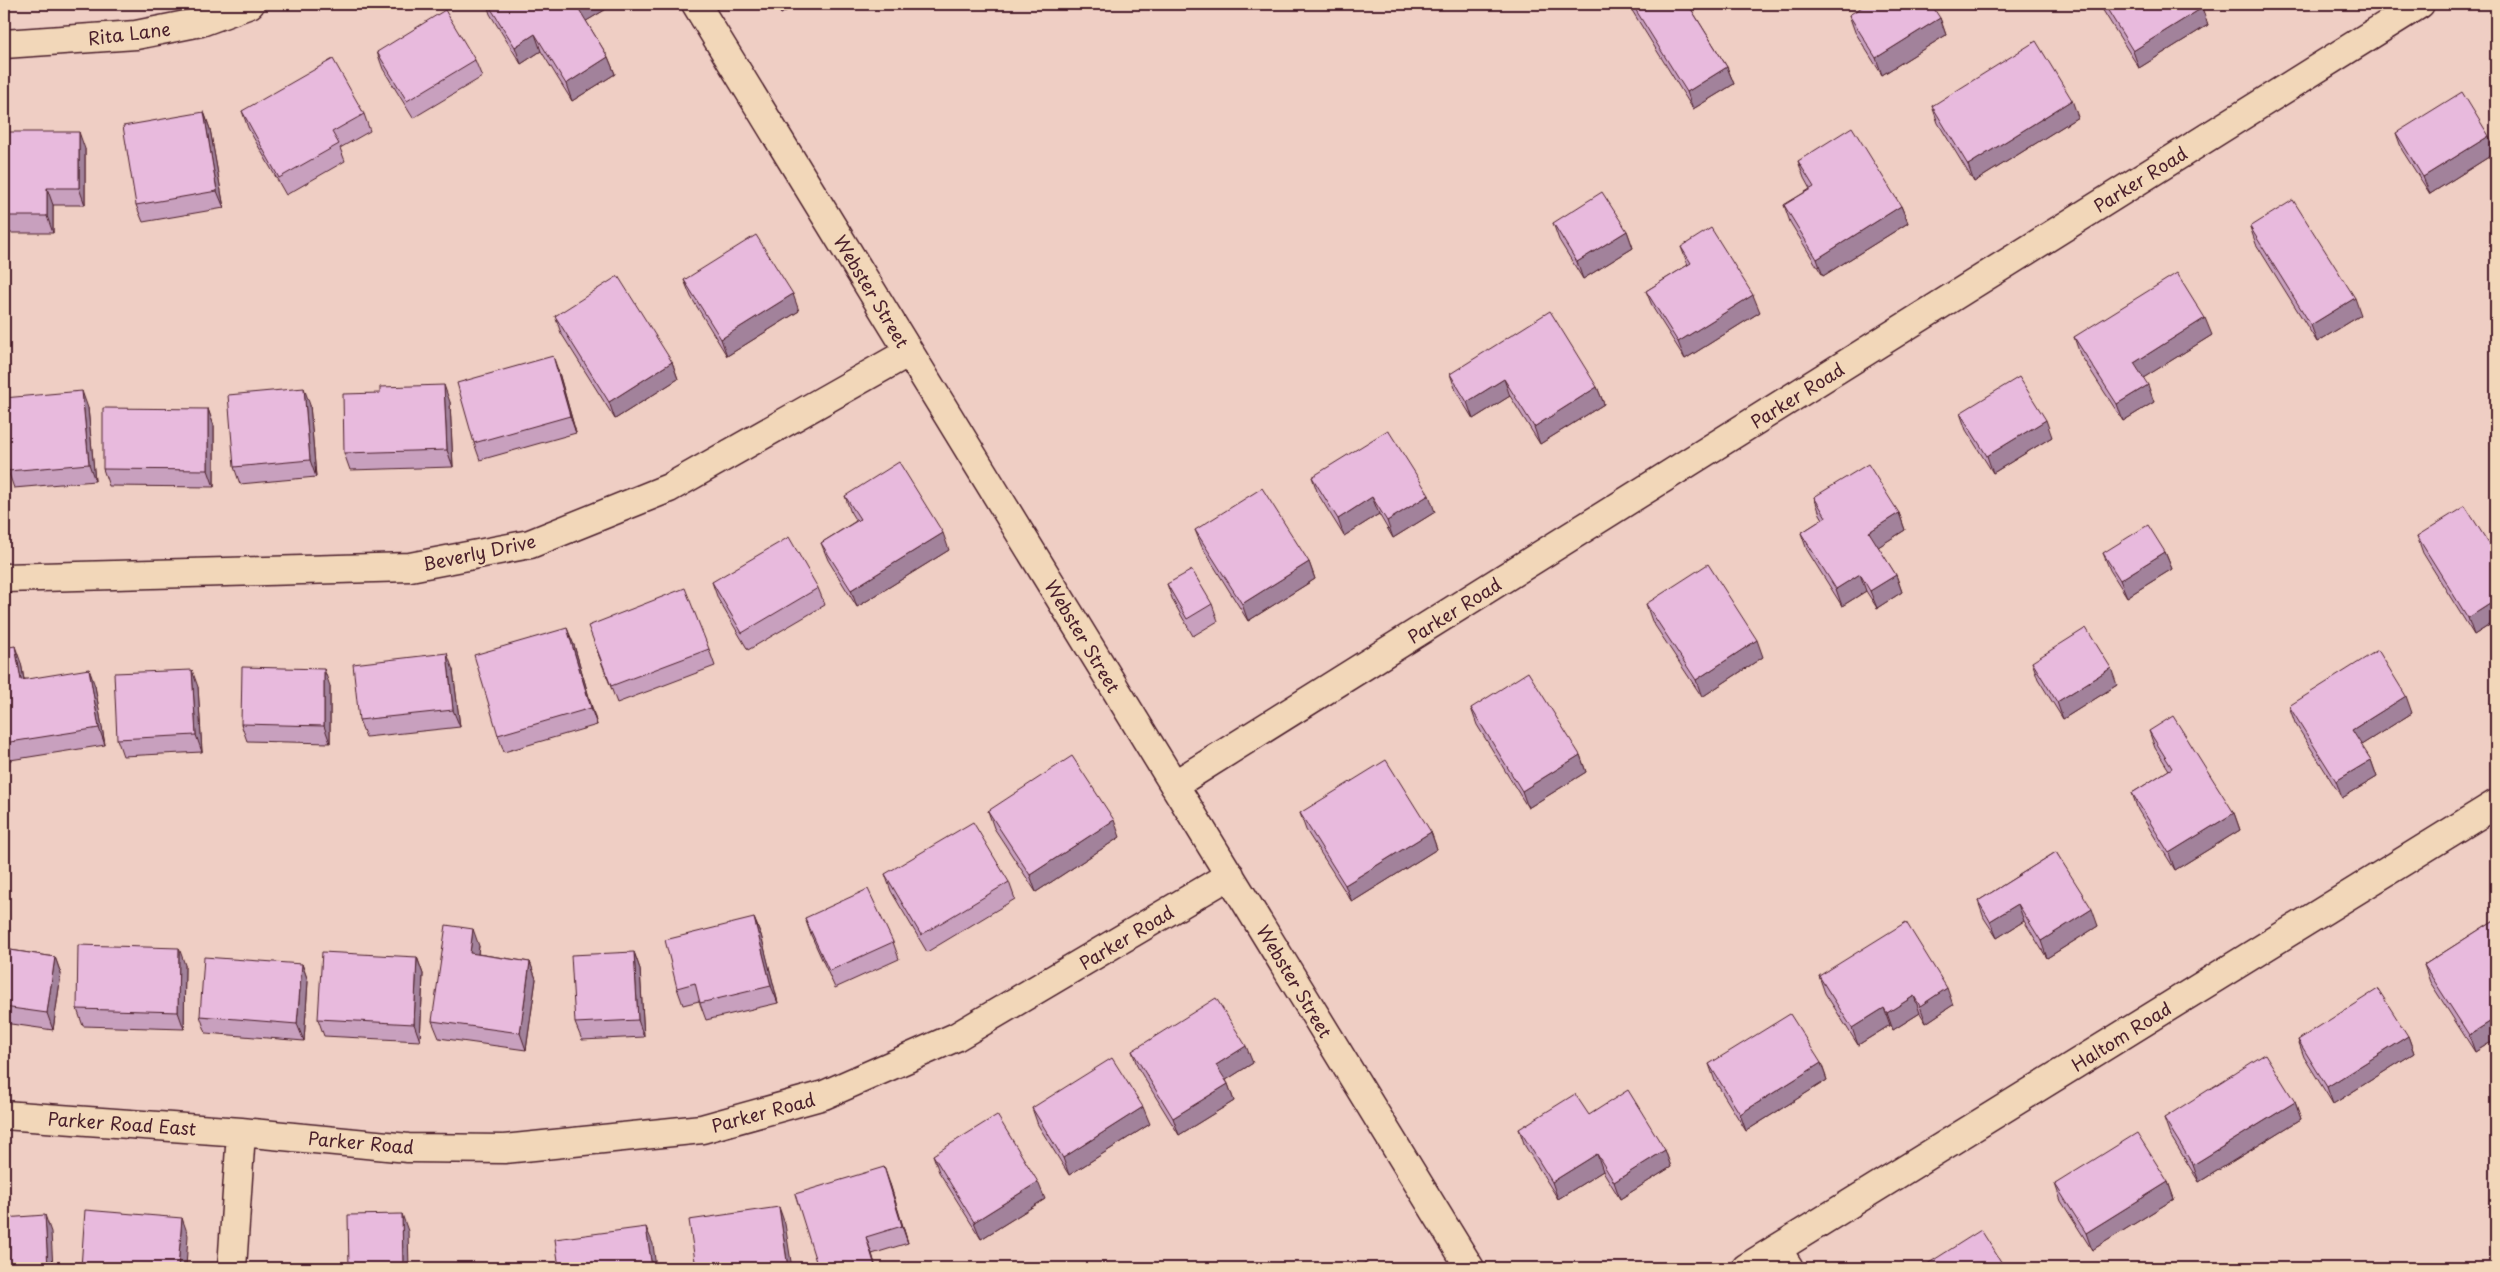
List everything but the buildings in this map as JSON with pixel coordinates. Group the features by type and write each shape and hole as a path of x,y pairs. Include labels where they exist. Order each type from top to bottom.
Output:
{"street":[{"name":"Rita Lane","path":"4,44 136,35 201,22 250,4"},
{"name":"Webster Street","path":"696,4 1470,1268"},
{"name":"Parker Road","path":"1174,785 2420,4"},
{"name":"Beverly Drive","path":"4,578 410,567 530,544 669,488 909,352"},
{"name":"Haltom Road","path":"1746,1268 1783,1259 2496,804"},
{"name":"Parker Road","path":"241,1132 408,1148 504,1149 702,1129 824,1095 956,1038 1230,875"},
{"name":"Parker Road East","path":"4,1115 241,1132"},
{"path":"232,1268 241,1132"}]}
